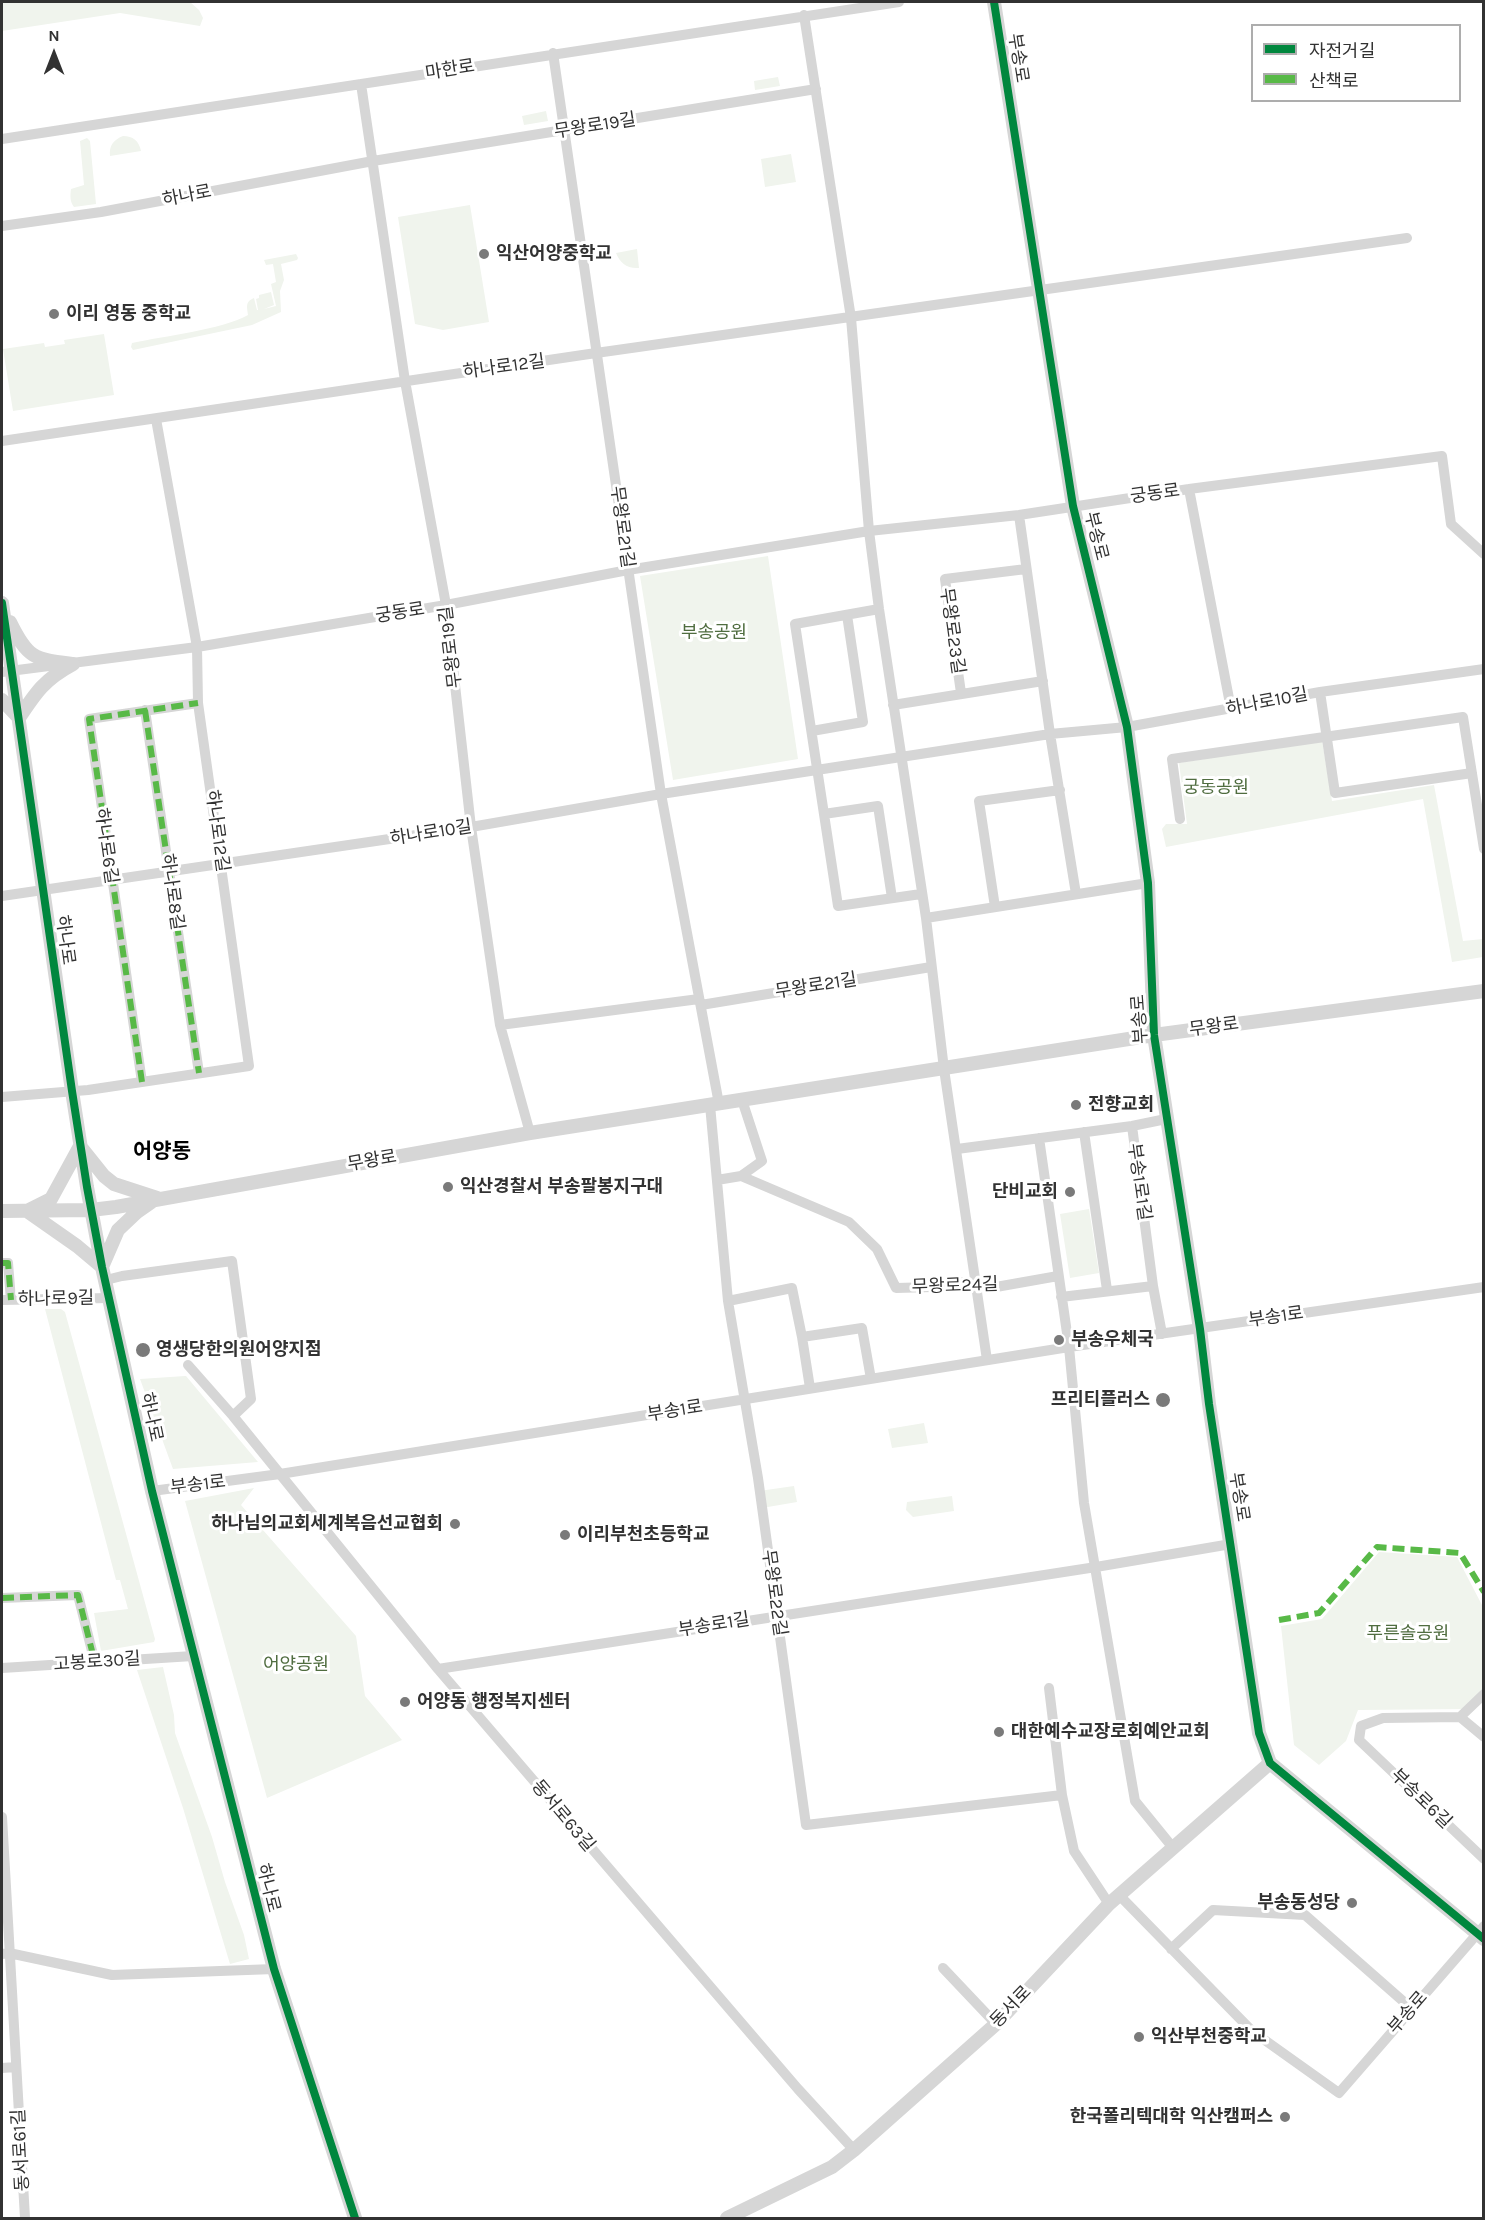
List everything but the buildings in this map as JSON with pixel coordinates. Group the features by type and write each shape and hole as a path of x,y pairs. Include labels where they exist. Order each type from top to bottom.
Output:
{"street":[{"name":"마한로","path":"2,139 553,53 899,2"},
{"name":"부송로","path":"994,2 1073,506 1127,727 1148,883 1154,1035 1259,1733 1270,1763 1481,1933 1339,2093 1252,2031 1171,1949"},
{"path":"804,15 851,318 869,531 879,609 926,918 944,1069 987,1360"},
{"name":"무왕로21길","path":"553,53 661,794 700,1002 714,1104"},
{"name":"무왕로19길","path":"361,84 405,381 446,605 471,827 500,1025 530,1133"},
{"name":"무왕로19길","path":"373,160 816,89"},
{"name":"하나로","path":"2,226 101,212 373,160"},
{"name":"하나로12길","path":"2,441 596,353 1407,238"},
{"name":"하나로12길","path":"2,1097 72,1091 249,1066 198,703 197,647 156,419"},
{"name":"궁동로","path":"7,672 197,647 446,605 628,570 869,531 1019,515 1189,489 1442,456 1451,524 1484,554"},
{"path":"1189,489 1231,710"},
{"path":"1019,515 1050,734 1076,894"},
{"name":"무왕로23길","path":"961,693 945,579 1026,569"},
{"path":"2,608 21,646 41,660 74,664"},
{"name":"하나로","path":"2,608 7,672 19,717 80,1146 104,1274 152,1491 274,1969 355,2218"},
{"path":"879,609 795,624 838,906 921,894"},
{"path":"812,731 863,722 847,615"},
{"path":"2,700 19,717 33,696 53,675 74,664"},
{"name":"하나로10길","path":"2,896 471,827 661,794 1050,734 1127,727 1231,710 1320,692 1484,669"},
{"name":"무왕로23길","path":"893,705 1043,681"},
{"path":"1320,692 1335,793 1472,773"},
{"name":"하나로6길","path":"142,1082 88,719 198,703"},
{"name":"하나로8길","path":"146,710 199,1073"},
{"path":"1180,819 1172,759 1463,717 1484,849"},
{"path":"995,907 979,801 1060,790"},
{"path":"824,814 878,806 892,898"},
{"path":"926,918 1148,883"},
{"name":"무왕로21길","path":"500,1025 700,1002 931,967"},
{"name":"무왕로","path":"2,1211 91,1210 530,1133 714,1104 1154,1035 1484,991"},
{"path":"717,1180 741,1176 762,1161 742,1100"},
{"name":"무왕로22길","path":"714,1104 717,1180 728,1301 758,1478 806,1825 1062,1795"},
{"path":"1131,1126 1166,1119"},
{"name":"부송1로1길","path":"957,1149 1131,1126 1153,1286 1162,1334"},
{"path":"1084,1132 1107,1290"},
{"path":"1039,1138 1069,1347 1084,1503 1135,1801 1174,1849"},
{"path":"104,1274 77,1246 27,1211 51,1199 80,1146 104,1176 114,1184 157,1198"},
{"name":"무왕로24길","path":"741,1176 849,1222 877,1249 896,1288 933,1287 965,1282 996,1287 1059,1276"},
{"path":"104,1274 118,1230 137,1212 157,1198"},
{"path":"104,1274 232,1261 251,1399 233,1416"},
{"path":"2,1263 8,1263 6,1300"},
{"path":"1062,1297 1153,1286"},
{"name":"부송1로","path":"152,1491 280,1474 1069,1347 1484,1287"},
{"path":"728,1301 792,1288 810,1388"},
{"name":"하나로9길","path":"6,1300 110,1298"},
{"path":"802,1337 862,1328 871,1379"},
{"path":"188,1365 280,1474"},
{"name":"동서로63길","path":"280,1474 438,1669 790,2080 854,2150"},
{"name":"부송로1길","path":"438,1669 1231,1544"},
{"path":"2,1598 78,1595 95,1663"},
{"name":"고봉로30길","path":"2,1668 193,1656"},
{"path":"1049,1688 1062,1795 1074,1851 1114,1900 1171,1949 1213,1910 1305,1915 1412,2009"},
{"path":"1484,1694 1460,1717 1484,1737"},
{"name":"부송로6길","path":"1460,1717 1383,1718 1361,1726 1359,1740 1483,1858"},
{"name":"동서로","path":"727,2218 832,2167 854,2150 996,2024 1114,1900 1270,1763"},
{"name":"동서로61길","path":"2,1817 7,2009 16,2067 25,2218"},
{"path":"5,1954 112,1975 274,1969"},
{"path":"943,1968 996,2024"},
{"path":"2,2068 16,2067"}],"green space":[{"path":"2,2 190,2 199,10 203,18 200,26 120,13 2,31"},
{"path":"778,77 780,86 755,90 754,81"},
{"path":"546,111 548,121 524,125 522,116"},
{"path":"123,136 135,140 141,151 110,156 112,144"},
{"path":"87,138 90,141 96,204 74,207 71,189 84,185 80,141"},
{"path":"791,154 796,182 765,187 761,159"},
{"path":"470,205 489,322 443,330 415,324 398,217"},
{"path":"637,249 639,268 624,265 616,253"},
{"path":"296,254 297,260 281,264 284,280 280,291 281,312 252,325 133,350 131,347 132,343 208,329 237,320 248,315 248,303 254,298 258,310 256,299 259,295 271,292 274,305 264,309 276,306 271,284 276,282 273,264 266,265 264,260"},
{"path":"104,334 114,395 13,411 3,349 44,343 45,347 65,344 64,340"},
{"name":"부송공원","path":"768,556 798,759 673,780 640,576"},
{"name":"궁동공원","path":"1322,740 1332,801 1434,785 1463,941 1483,939 1483,957 1452,962 1423,799 1166,847 1162,829 1166,824 1187,824 1179,763"},
{"path":"1089,1209 1099,1273 1070,1278 1060,1214"},
{"path":"45,1309 61,1309 65,1312 154,1642 101,1651 94,1613 128,1609 120,1580 116,1580"},
{"path":"186,1376 258,1462 173,1469 140,1379"},
{"path":"924,1423 928,1443 892,1448 888,1429"},
{"path":"794,1486 797,1502 762,1508 759,1491"},
{"name":"어양공원","path":"254,1488 241,1505 356,1636 365,1696 402,1740 267,1798 185,1501"},
{"path":"952,1496 954,1511 913,1517 906,1510 907,1502"},
{"name":"푸른솔공원","path":"1379,1552 1457,1557 1483,1607 1483,1689 1469,1709 1358,1710 1346,1741 1319,1765 1294,1745 1281,1626 1322,1619"},
{"path":"163,1667 174,1715 175,1733 244,1935 249,1959 230,1964 183,1808 137,1670"}],"marked path":[{"path":"142,1082 89,719 198,703"},
{"path":"145,710 199,1073"},
{"path":"2,1263 8,1263 11,1300"},
{"path":"1279,1620 1319,1613 1377,1547 1460,1553 1484,1592"},
{"path":"2,1598 78,1595 95,1663"}],"cycle path":[{"path":"994,2 1073,506 1127,727 1148,883 1154,1035 1259,1733 1270,1763 1484,1939"},
{"path":"2,603 72,1091 102,1267 152,1491 274,1969 355,2218"}],"place":[{"name":"익산어양중학교","path":"484,254"},
{"name":"이리 영동 중학교","path":"54,314"},
{"name":"전향교회","path":"1076,1105"},
{"name":"익산경찰서 부송팔봉지구대","path":"448,1187"},
{"name":"단비교회","path":"1070,1192"},
{"name":"부송우체국","path":"1059,1340"},
{"name":"영생당한의원어양지점","path":"143,1350"},
{"name":"프리티플러스","path":"1163,1400"},
{"name":"하나님의교회세계복음선교협회","path":"455,1524"},
{"name":"이리부천초등학교","path":"565,1535"},
{"name":"어양동 행정복지센터","path":"405,1702"},
{"name":"대한예수교장로회예안교회","path":"999,1732"},
{"name":"부송동성당","path":"1352,1903"},
{"name":"익산부천중학교","path":"1139,2037"},
{"name":"한국폴리텍대학 익산캠퍼스","path":"1285,2117"}],"district":[{"name":"어양동","path":"162,1152"}]}
